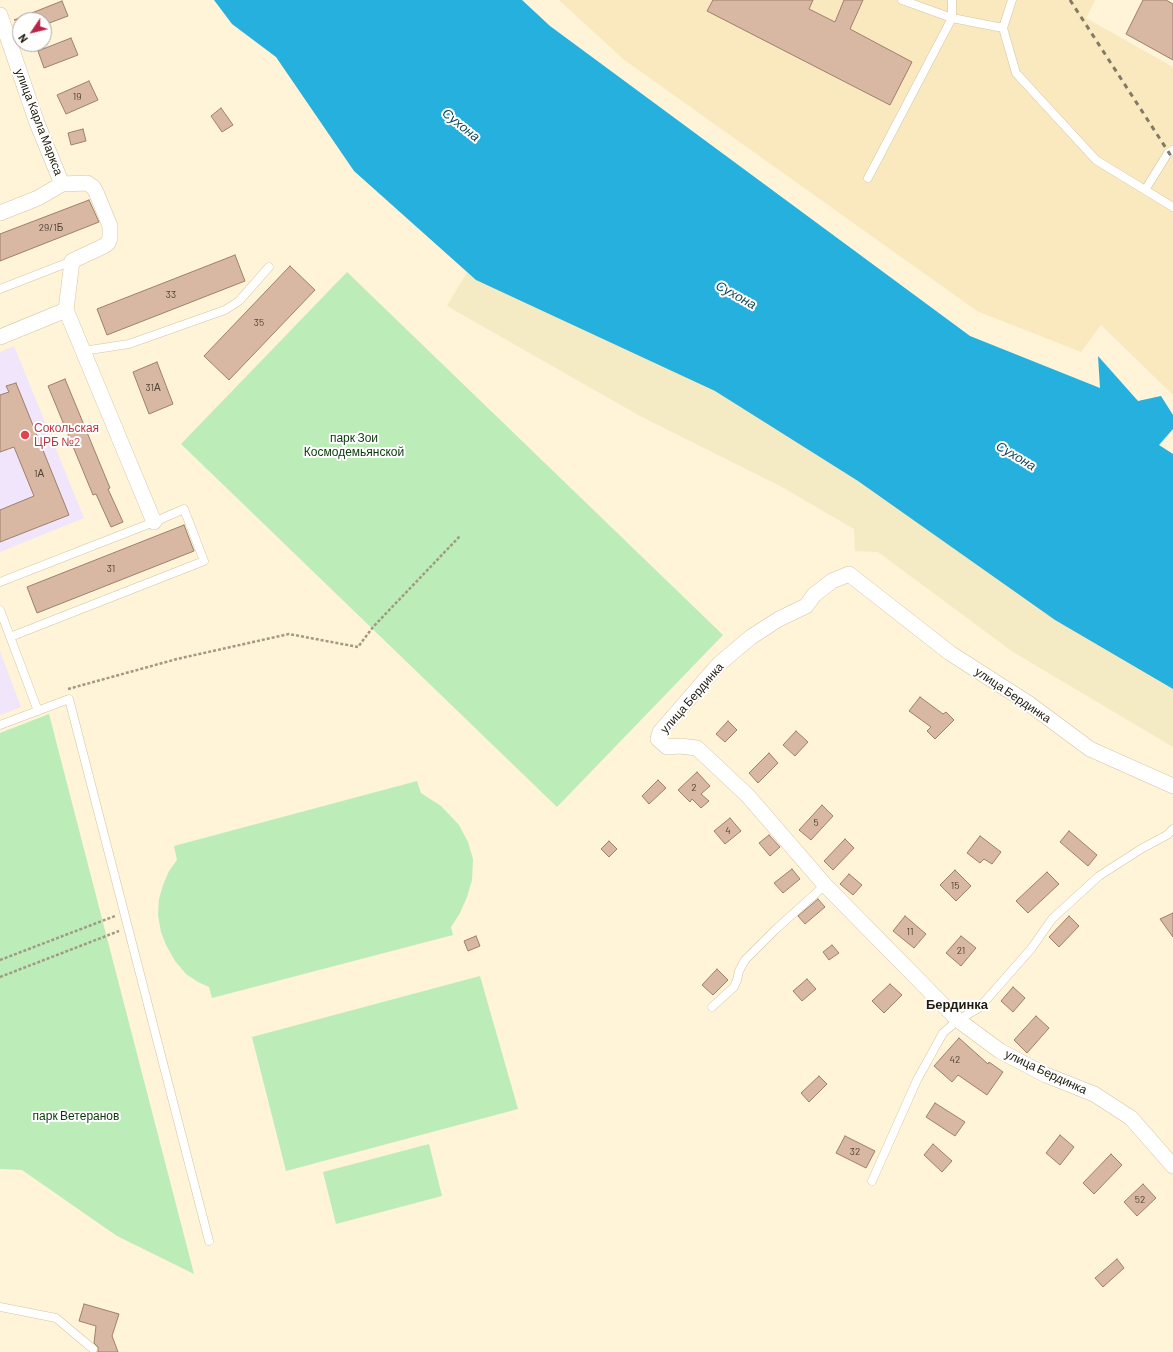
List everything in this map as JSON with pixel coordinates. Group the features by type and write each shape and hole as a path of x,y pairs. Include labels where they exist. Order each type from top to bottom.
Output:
{"street":[{"name":"улица Карла Маркса","path":"0,15 37,123 62,184"},
{"path":"0,213 38,198 62,184 87,183 93,187 110,226 111,232 108,243 104,246 72,261 66,310 154,522"},
{"path":"0,337 66,310"},
{"name":"улица Бердинка","path":"1173,786 1090,750 1028,703 950,653 849,574 832,581 814,595 806,606 779,619 745,641 719,664 660,732 658,739 667,748 680,746 697,748 748,796 825,885 958,1020 1000,1051 1046,1075 1094,1094 1131,1118 1173,1166"}],"lane":[{"path":"902,0 952,18 1003,28"},
{"path":"868,178 952,18 952,0"},
{"path":"1012,0 1003,28 1016,73 1096,160 1173,207"},
{"path":"1146,190 1168,153 1173,150"},
{"path":"0,289 72,261"},
{"path":"83,351 129,344 225,310 239,300 269,267"},
{"path":"0,582 184,509 204,561 10,637"},
{"path":"0,610 38,711"},
{"path":"0,725 69,699 209,1241"},
{"path":"872,1181 918,1080 943,1033 958,1020 979,1008 1031,949 1052,919 1099,876 1141,849 1167,835 1173,829"},
{"path":"712,1007 734,987 739,971 746,960 775,930 825,885"},
{"path":"0,1307 56,1318 93,1349"}],"path":[{"path":"69,699 68,689 177,659 289,634 358,646 373,628 460,536"},
{"path":"0,960 124,912"},
{"path":"0,977 127,927"}],"shaded area":[{"path":"559,0 1095,0 1086,18 1173,67 1173,395 1101,325 1081,352 977,311 623,59"},
{"name":"Сокольская ЦРБ №2","path":"14,346 84,518 0,552 0,352"},
{"path":"0,651 21,707 0,715"}],"green space":[{"name":"парк Зои Космодемьянской","path":"347,272 723,635 557,807 181,444"},
{"name":"парк Ветеранов","path":"49,714 194,1274 117,1236 22,1170 0,1169 0,733"},
{"path":"417,781 421,793 441,806 459,825 468,842 473,859 472,880 460,913 451,927 453,935 212,998 209,987 186,974 175,961 161,932 158,915 159,899 163,885 169,871 177,860 174,846"},
{"path":"480,976 518,1109 286,1171 252,1037"},
{"path":"429,1144 442,1196 336,1224 323,1172"}],"sand":[{"path":"467,272 477,280 715,391 858,481 1055,620 1173,689 1173,747 1013,652 878,552 855,551 854,529 782,487 640,416 447,306"}],"water":[{"name":"Сухона","path":"214,0 522,0 550,26 970,336 1100,388 1098,356 1138,401 1161,396 1173,415 1173,429 1159,445 1173,454 1173,689 1055,620 858,481 715,391 476,280 354,171 276,57 232,24"}],"building":[{"path":"713,0 813,0 809,9 835,22 844,0 863,0 850,29 912,62 890,105 707,11"},
{"path":"1143,0 1166,0 1173,4 1173,60 1126,34"},
{"path":"62,1 68,16 52,22 52,12 34,12"},
{"path":"71,38 78,55 44,68 38,52 52,52 52,45"},
{"path":"89,81 98,100 66,114 57,95"},
{"path":"221,108 233,125 222,132 211,116"},
{"path":"83,129 86,141 71,145 68,133"},
{"path":"89,200 99,222 0,261 0,234"},
{"path":"235,255 245,281 107,335 97,309"},
{"path":"290,266 315,290 229,380 204,356"},
{"path":"157,362 173,404 149,414 133,372"},
{"path":"65,379 110,488 108,489 123,522 111,527 96,494 93,495 48,386"},
{"path":"16,383 69,515 0,542 0,510 34,496 14,447 0,452 0,395 9,392 6,386"},
{"path":"184,525 194,551 37,613 27,587"},
{"path":"920,697 943,714 946,712 954,720 935,739 927,731 931,727 909,711"},
{"path":"728,721 737,730 725,742 716,734"},
{"path":"796,731 808,742 795,756 783,745"},
{"path":"769,753 778,763 758,783 749,773"},
{"path":"697,772 710,786 701,794 709,801 701,808 692,799 690,802 678,790"},
{"path":"658,780 666,788 649,804 642,796"},
{"path":"822,805 833,816 811,840 799,830"},
{"path":"730,818 741,831 725,844 714,831"},
{"path":"1069,831 1097,855 1088,866 1060,842"},
{"path":"769,835 780,847 770,856 759,843"},
{"path":"980,836 1001,852 992,864 984,859 980,863 967,853"},
{"path":"845,839 854,848 833,870 824,861"},
{"path":"609,841 617,849 609,857 601,849"},
{"path":"792,869 800,879 783,893 774,883"},
{"path":"955,870 971,886 956,901 940,885"},
{"path":"1047,872 1059,884 1028,913 1016,901"},
{"path":"849,874 862,885 853,895 840,884"},
{"path":"818,899 825,907 805,924 798,916"},
{"path":"1173,913 1173,937 1160,919"},
{"path":"905,916 926,934 914,948 893,931"},
{"path":"1069,916 1079,926 1059,947 1049,937"},
{"path":"476,936 480,946 468,951 464,941"},
{"path":"961,936 976,948 961,966 946,953"},
{"path":"832,945 839,953 829,960 823,952"},
{"path":"717,969 728,980 713,995 702,985"},
{"path":"807,979 816,989 802,1001 793,991"},
{"path":"890,984 902,995 884,1013 872,1001"},
{"path":"1013,987 1025,998 1013,1012 1001,1001"},
{"path":"1036,1016 1049,1028 1027,1053 1014,1040"},
{"path":"959,1038 988,1064 989,1062 1003,1072 987,1095 958,1075 952,1082 934,1066"},
{"path":"819,1076 827,1084 809,1102 801,1093"},
{"path":"935,1103 965,1122 955,1136 926,1117"},
{"path":"1060,1135 1074,1147 1060,1165 1046,1153"},
{"path":"845,1136 875,1151 866,1168 836,1153"},
{"path":"933,1144 952,1161 942,1172 924,1155"},
{"path":"1111,1154 1122,1165 1094,1194 1083,1183"},
{"path":"1143,1184 1156,1198 1137,1216 1124,1202"},
{"path":"1117,1259 1124,1268 1103,1287 1095,1278"},
{"path":"84,1304 119,1314 112,1336 118,1352 98,1352 98,1347 94,1343 96,1326 79,1321"}],"railway":[{"path":"1070,0 1173,159"}],"place":[{"name":"Сокольская ЦРБ №2","path":"25,435"}],"district":[{"name":"Бердинка","path":"957,1005"}]}
